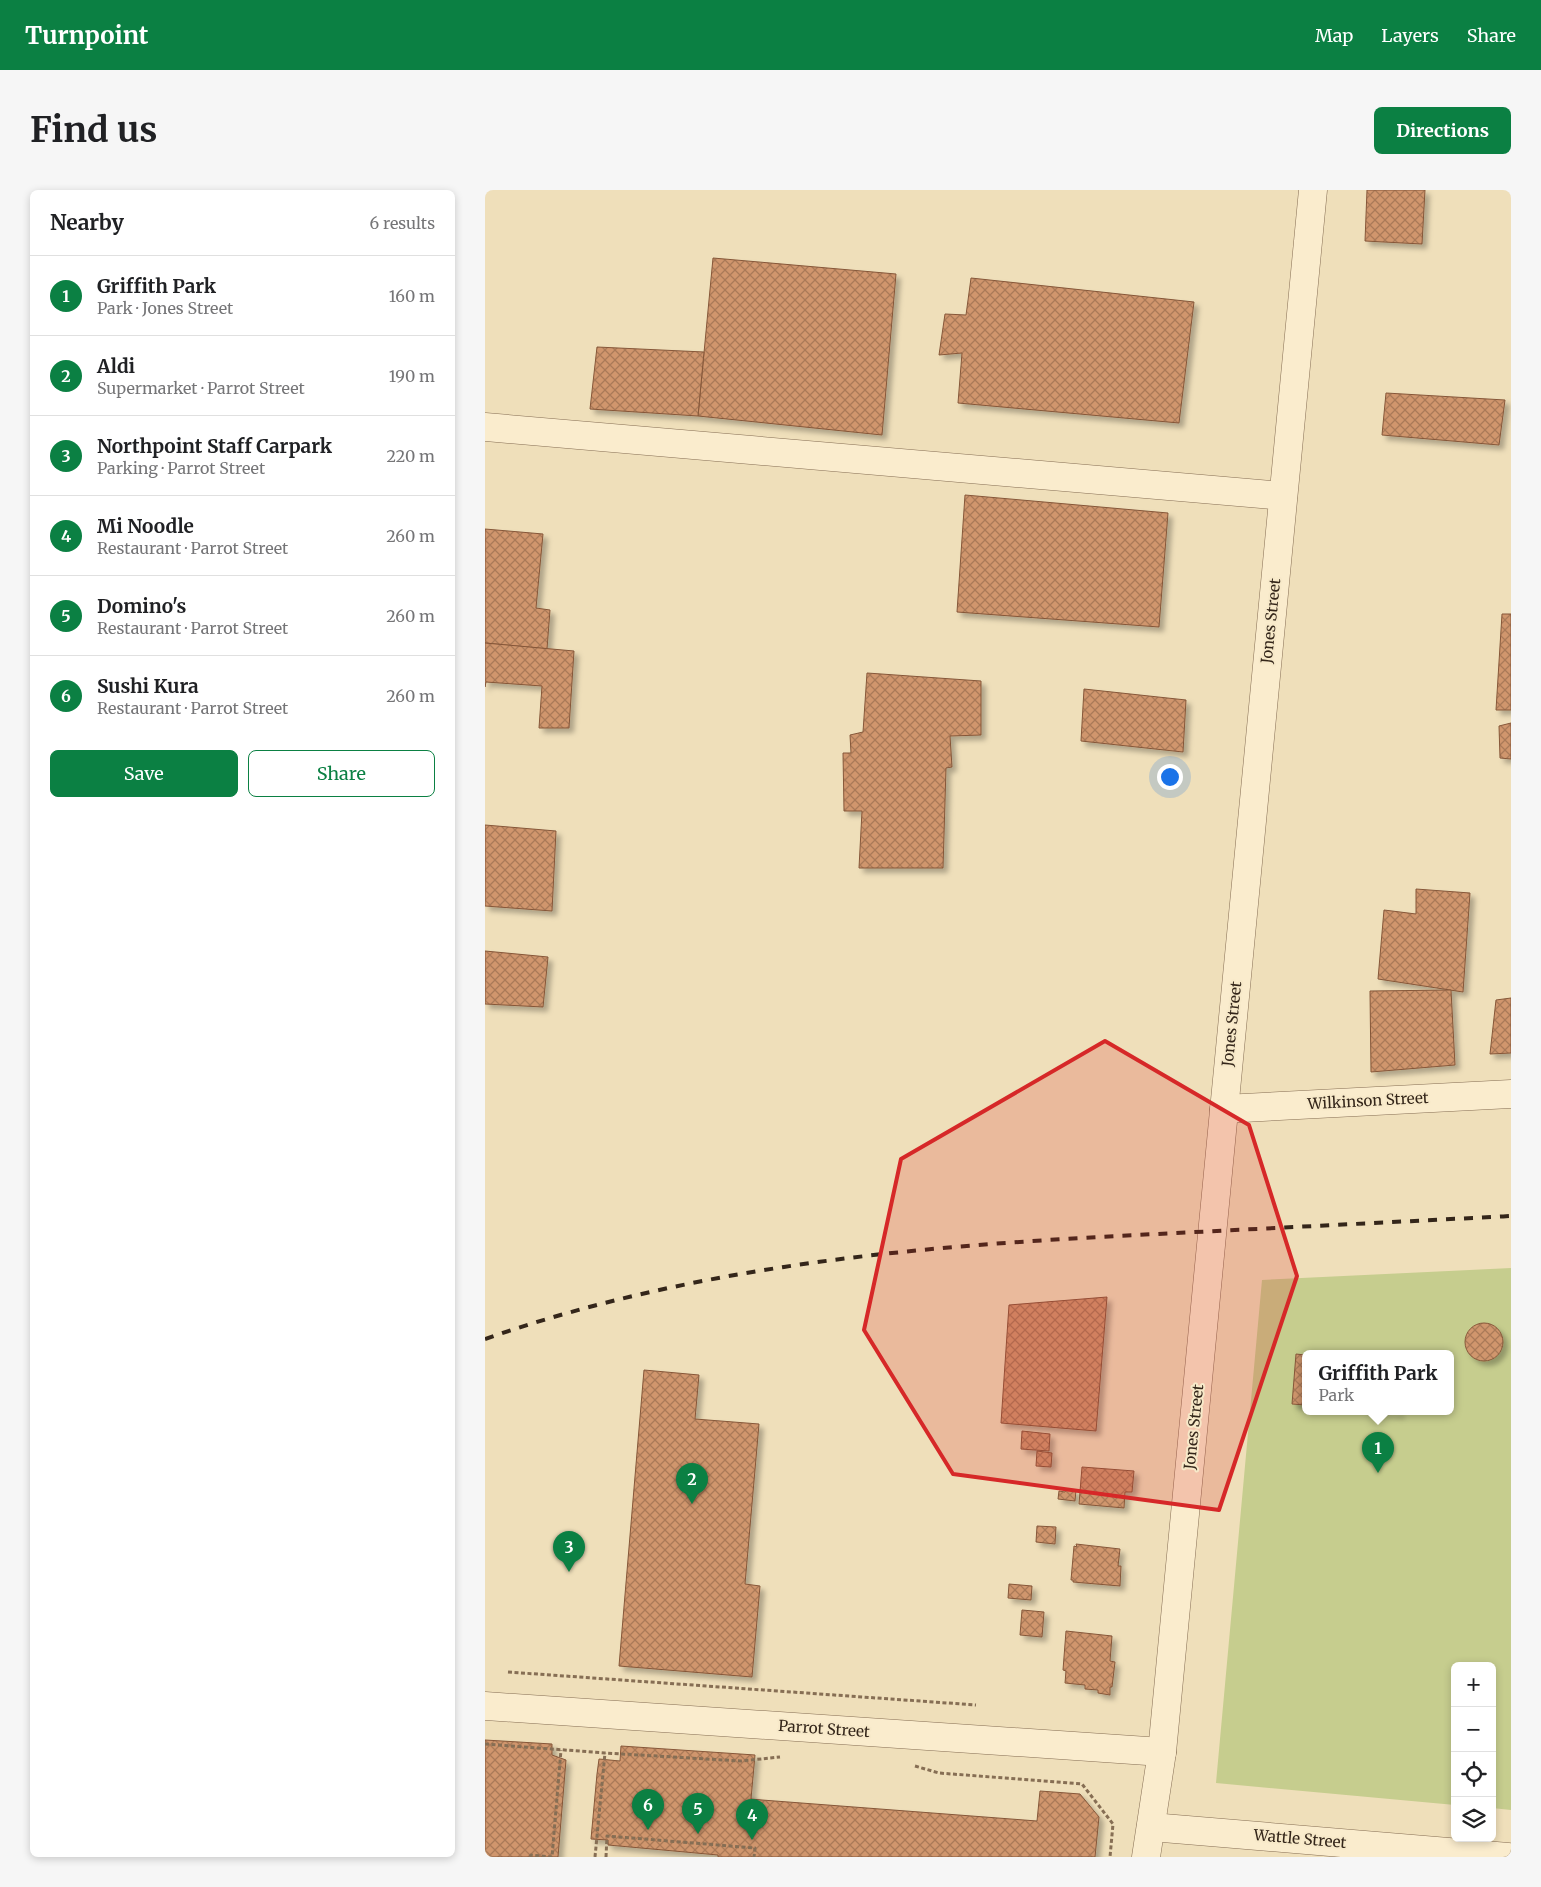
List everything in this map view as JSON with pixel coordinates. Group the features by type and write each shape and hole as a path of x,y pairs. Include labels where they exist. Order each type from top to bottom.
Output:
{"street":[{"name":"Jones Street","path":"1146,1857 1162,1752 1313,190"},
{"path":"485,427 1283,496"},
{"name":"Wilkinson Street","path":"1224,1109 1511,1094"},
{"name":"Parrot Street","path":"485,1706 1162,1752"},
{"name":"Wattle Street","path":"1151,1827 1508,1857"}],"path":[{"path":"508,1672 976,1705"},
{"path":"485,1744 605,1754 741,1761 784,1757"},
{"path":"530,1857 531,1855 552,1857 561,1750"},
{"path":"595,1857 605,1754"},
{"path":"906,1764 939,1773 1082,1784 1113,1824 1110,1857"},
{"path":"606,1857 607,1836 755,1848 754,1857"}],"highlighted area":[{"path":"1105,1041 1249,1125 1297,1276 1219,1510 953,1474 864,1330 901,1159"}],"green space":[{"path":"1511,1268 1511,1810 1496,1808 1496,1662 1451,1662 1451,1805 1216,1783 1262,1280"}],"building":[{"path":"1367,190 1425,190 1422,244 1365,241"},
{"path":"713,258 896,274 882,435 698,416"},
{"path":"971,278 1194,302 1179,423 958,403 962,353 939,355 945,314 966,315"},
{"path":"597,347 704,352 698,416 590,409"},
{"path":"1386,393 1505,400 1499,445 1382,435"},
{"path":"965,495 1168,513 1159,627 957,612"},
{"path":"485,529 543,534 536,608 550,610 547,649 485,643"},
{"path":"1502,614 1511,614 1511,710 1496,710"},
{"path":"485,643 574,651 569,728 539,728 542,686 486,682 485,687"},
{"path":"867,673 981,681 981,735 950,736 952,767 946,768 943,868 859,868 862,811 844,811 843,753 851,753 850,735 863,732"},
{"path":"1084,689 1186,700 1183,752 1081,741"},
{"path":"1511,723 1511,759 1500,758 1499,726"},
{"path":"485,825 556,831 552,911 485,906"},
{"path":"1416,889 1470,893 1463,992 1378,979 1384,910 1416,914"},
{"path":"485,951 548,957 543,1007 485,1004"},
{"path":"1451,990 1455,1065 1371,1072 1370,991"},
{"path":"1511,998 1511,1053 1490,1054 1496,1000"},
{"path":"1107,1297 1096,1431 1001,1423 1009,1305"},
{"path":"1484,1323 1498,1328 1503,1342 1498,1356 1484,1361 1470,1356 1465,1342 1470,1328"},
{"path":"1296,1354 1302,1355 1302,1405 1292,1404"},
{"path":"644,1370 699,1375 695,1419 759,1424 745,1584 760,1586 752,1677 619,1666"},
{"path":"1022,1431 1050,1434 1049,1451 1021,1449"},
{"path":"1037,1451 1052,1453 1051,1467 1036,1466"},
{"path":"1082,1467 1134,1471 1132,1492 1125,1492 1124,1508 1079,1504"},
{"path":"1066,1489 1076,1490 1075,1501 1058,1499 1059,1491 1065,1492"},
{"path":"1037,1526 1056,1527 1055,1544 1036,1542"},
{"path":"1076,1544 1120,1549 1118,1566 1121,1566 1120,1586 1073,1582 1071,1580 1074,1546 1077,1547"},
{"path":"1009,1584 1032,1586 1031,1600 1008,1598"},
{"path":"1022,1610 1044,1612 1042,1637 1020,1635"},
{"path":"1066,1631 1112,1636 1110,1661 1115,1662 1110,1695 1098,1693 1098,1690 1085,1689 1085,1685 1065,1683 1066,1671 1063,1670"},
{"path":"485,1740 552,1744 552,1755 566,1760 558,1857 485,1857"},
{"path":"621,1746 755,1755 751,1799 1037,1821 1040,1791 1080,1794 1099,1817 1095,1857 718,1857 718,1855 608,1845 608,1840 591,1839 597,1774 599,1759 620,1761"}],"railway":[{"path":"485,1339 567,1313 650,1292 733,1275 817,1262 986,1244 1511,1216"}],"place":[{"name":"Griffith Park","path":"1378,1473"},
{"name":"Aldi","path":"692,1504"},
{"name":"Northpoint Staff Carpark","path":"569,1572"},
{"name":"Sushi Kura","path":"648,1830"},
{"name":"Domino's","path":"698,1834"},
{"name":"Mi Noodle","path":"752,1840"}]}
